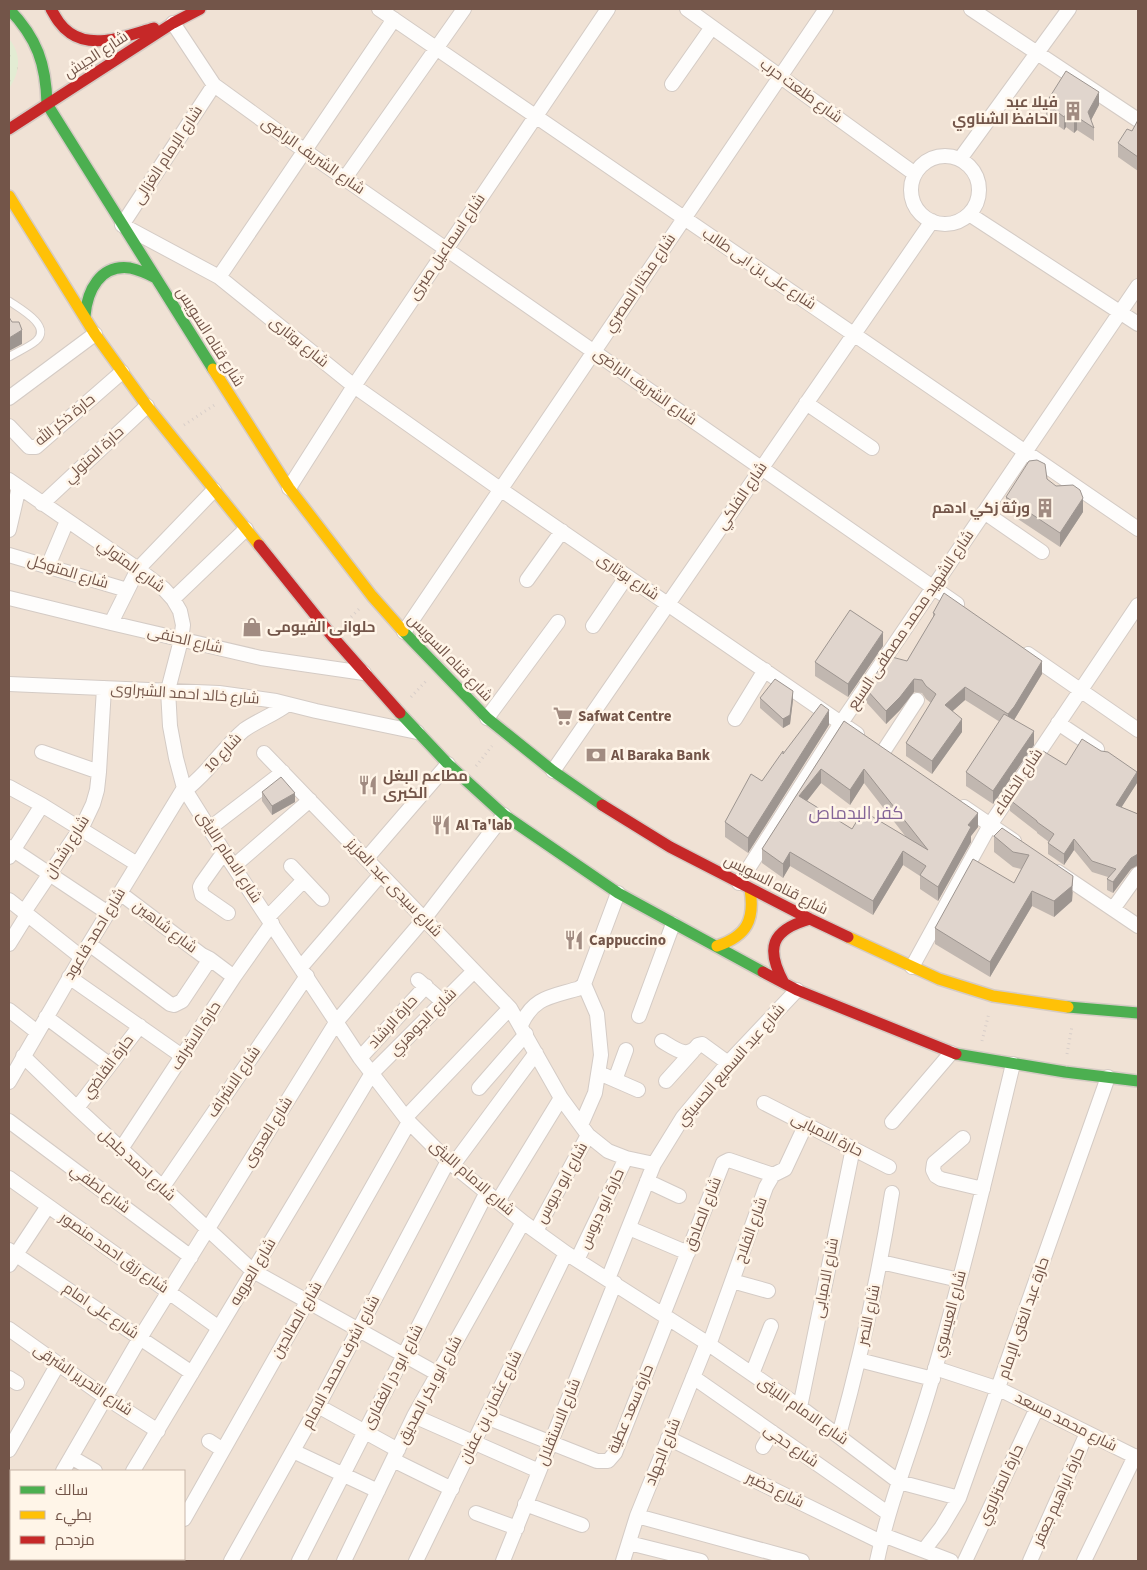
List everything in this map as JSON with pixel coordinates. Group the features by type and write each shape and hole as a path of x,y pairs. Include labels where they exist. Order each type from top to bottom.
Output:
{"main road":[{"path":"9,9 20,19 31,34 39,50 48,86 47,104"},
{"path":"51,9 58,22 68,32 80,39 95,42 173,23"},
{"name":"شارع الجيش","path":"9,129 173,23 200,9"},
{"name":"شارع قناه السويس","path":"47,104 289,488 372,596 437,668 503,732 553,771 605,807 670,847 810,919 939,979 993,996 1074,1008 1138,1010"},
{"path":"9,196 95,334 147,406 214,490 364,673 448,764 504,815 618,893 797,990 951,1053 977,1059 1138,1081"},
{"path":"85,316 85,302 90,288 100,277 113,270 127,268 142,271 156,278"},
{"path":"717,946 736,938 750,921 752,910 744,886"},
{"path":"784,983 776,971 772,957 774,942 782,930 794,922 810,919"}],"street":[{"name":"شارع على بن ابى طالب","path":"379,9 1138,529"},
{"path":"345,178 464,9"},
{"name":"شارع اسماعيل صبرى","path":"289,488 354,386 608,9"},
{"name":"شارع طلعت حرب","path":"687,9 915,174"},
{"name":"شارع مختار المصري","path":"404,632 826,9"},
{"path":"971,9 1138,120"},
{"path":"960,159 1069,9"},
{"path":"219,277 394,19"},
{"name":"شارع الشريف الراضى","path":"173,23 214,85 446,249 966,610"},
{"path":"672,84 712,28"},
{"name":"شارع الإمام الغزالى","path":"122,225 214,85"},
{"path":"940,156 960,159 972,170 979,184 979,195 976,205 970,214 952,224 932,221 919,211 912,196 915,174 921,166 940,156"},
{"path":"970,214 1138,324"},
{"name":"شارع الفلكي","path":"553,771 932,221"},
{"name":"شارع بوتارى","path":"122,225 219,277 354,386 562,532 887,754 917,700"},
{"name":"شارع الشهيد محمد مصطفى السبع","path":"744,886 841,723 1138,286"},
{"path":"9,398 95,334"},
{"name":"حارة ذكر الله","path":"9,426 29,447 36,447 122,372"},
{"path":"806,403 872,448"},
{"name":"حارة المتولي","path":"42,504 147,406"},
{"path":"9,530 14,484"},
{"name":"شارع المتولي","path":"14,484 138,569 164,588 173,598 180,611 183,625 168,690"},
{"path":"111,623 138,569 214,490"},
{"path":"984,512 1042,552"},
{"path":"48,566 67,521"},
{"path":"173,598 246,529"},
{"path":"527,580 562,532"},
{"name":"شارع المتوكل","path":"9,555 127,590"},
{"path":"594,626 627,576"},
{"name":"شارع الحنفى","path":"9,598 261,658 364,673"},
{"name":"شارع الخلفاء","path":"912,967 990,825 1138,605"},
{"path":"487,718 558,622"},
{"path":"1015,645 1138,730"},
{"path":"735,719 765,670"},
{"name":"شارع خالد احمد الشبراوى","path":"9,684 219,693 288,704 417,732"},
{"name":"شارع رشدان","path":"9,944 50,874 84,823 93,804 99,772 104,688"},
{"name":"شارع الامام الليثى","path":"168,690 170,726 176,758 185,789 224,852 360,1058 408,1119 451,1163 523,1222 800,1407 899,1482 959,1498"},
{"name":"شارع 10","path":"185,789 243,731 288,704"},
{"path":"1058,723 1106,755"},
{"path":"42,752 99,772"},
{"name":"شارع سيدى عبد العزيز","path":"264,753 510,1008 561,1098 584,1130 608,1151 626,1158 654,1164"},
{"path":"366,859 448,764"},
{"path":"210,828 282,772"},
{"path":"9,787 42,805 136,864"},
{"name":"شارع احمد قاعود","path":"9,1082 136,864 185,789"},
{"path":"234,866 310,800"},
{"path":"957,802 1022,847"},
{"path":"42,805 10,852 50,874 108,913"},
{"name":"شارع العدوى","path":"64,1470 104,1397 337,1021 424,919 504,815"},
{"path":"224,852 202,883 200,891 202,895 228,912"},
{"path":"1047,864 1138,926"},
{"path":"291,866 322,899"},
{"name":"شارع الاشراف","path":"162,1188 304,971 381,874"},
{"path":"1112,909 1138,874"},
{"name":"حارة الاشراف","path":"121,1150 270,920 304,880"},
{"name":"شارع شاهين","path":"120,893 202,956 210,959 234,977"},
{"path":"479,1088 523,1030 526,1014 536,1002 580,988 584,984 618,893"},
{"path":"9,900 81,957"},
{"path":"639,1016 673,924"},
{"path":"89,944 170,1004 174,1005 182,1001 210,959"},
{"name":"شارع الجوهري","path":"372,1073 474,971"},
{"name":"حارة القاضي","path":"70,977 182,1056"},
{"name":"حارة الرشاد","path":"360,1058 422,983 443,1002"},
{"name":"شارع ابو دبوس","path":"536,1231 584,1130 599,1073 601,1055 597,1014 584,984"},
{"name":"شارع عبد السميع الحسيني","path":"611,1281 654,1164 683,1117 728,1063 797,990"},
{"name":"شارع الصالحين","path":"185,1517 408,1119 510,1008"},
{"path":"9,1010 37,1032"},
{"path":"46,1017 110,1065"},
{"name":"حارة القاضي","path":"77,1108 140,1026"},
{"path":"662,1041 682,1052 693,1051"},
{"path":"666,1081 698,1044 702,1044 728,1063"},
{"path":"615,1080 626,1050"},
{"name":"شارع اشرف محمد الامام","path":"231,1561 451,1163 536,1053"},
{"path":"892,1122 951,1053"},
{"name":"شارع احمد جلجل","path":"23,1056 253,1272 438,1374"},
{"name":"شارع العيسوي","path":"877,1561 889,1514 934,1374 983,1189 1013,1064"},
{"name":"شارع العروبه","path":"134,1470 372,1073"},
{"path":"599,1073 638,1090"},
{"name":"حارة عبد الغنى الإمام","path":"924,1550 941,1528 959,1498 1108,1077"},
{"name":"شارع ابو ذر الغفارى","path":"299,1561 404,1355 493,1196 561,1098"},
{"name":"حارة الامبابى","path":"764,1103 889,1167"},
{"name":"شارع لطفي","path":"9,1121 191,1257"},
{"name":"شارع الفلاح","path":"708,1344 766,1186 773,1175 785,1169 806,1124"},
{"path":"963,1138 934,1163 933,1170 936,1176 942,1179 983,1189"},
{"name":"شارع الامبابى","path":"800,1407 852,1148"},
{"name":"حارة ابو دبوس","path":"572,1256 626,1158"},
{"name":"شارع الصادق","path":"666,1316 723,1162 729,1160 773,1175"},
{"name":"شارع رزق احمد منصور","path":"9,1178 219,1328"},
{"path":"648,1181 678,1196"},
{"name":"شارع النصر","path":"839,1435 859,1360 881,1262 892,1192"},
{"path":"11,1257 48,1206"},
{"name":"شارع ابو بكر الصديق","path":"344,1561 414,1416 523,1222"},
{"path":"629,1228 688,1253"},
{"name":"شارع عثمان بن عفان","path":"416,1561 486,1417 572,1256"},
{"name":"شارع على امام","path":"11,1257 192,1372"},
{"path":"881,1262 959,1280"},
{"name":"شارع الاستقلال","path":"502,1561 517,1528 611,1281"},
{"path":"732,1281 768,1291"},
{"name":"حارة سعد عطية","path":"486,1417 597,1462 608,1461 616,1453 666,1316"},
{"path":"752,1374 771,1326"},
{"name":"شارع التحرير الشرقى","path":"9,1329 104,1397 158,1431"},
{"name":"شارع الجهاد","path":"623,1561 637,1516 708,1344"},
{"name":"شارع محمد مسعد","path":"859,1360 934,1374 999,1389 1136,1457"},
{"path":"9,1450 14,1429 58,1364"},
{"name":"شارع حجى","path":"693,1377 889,1514"},
{"path":"318,1406 365,1432 396,1455 452,1489"},
{"name":"حارة المنزلاوي","path":"965,1561 1037,1408"},
{"path":"414,1416 539,1471"},
{"path":"763,1447 772,1432"},
{"name":"حارة ابراهيم جعفر","path":"1030,1561 1088,1433"},
{"name":"شارع خضير","path":"668,1438 882,1539 924,1550 950,1561"},
{"path":"209,1442 224,1450"},
{"path":"293,1451 378,1491"},
{"path":"70,1457 92,1470"},
{"path":"1084,1561 1136,1457"},
{"path":"525,1504 582,1525"},
{"path":"476,1513 517,1528"},
{"path":"637,1516 802,1561"},
{"path":"628,1542 701,1561"}],"lane":[{"path":"9,301 34,318 40,328 37,340 9,357"}],"path":[{"path":"170,434 230,395"},
{"path":"332,636 372,596"},
{"path":"398,711 437,668"},
{"path":"465,780 503,732"},
{"path":"977,1059 993,996"},
{"path":"1065,1072 1074,1008"}],"shaded area":[{"path":"9,9 1138,9 1138,1561 9,1561"}],"green space":[{"path":"9,39 16,51 18,64 13,82 9,88"}],"building":[{"name":"فيلا عبد الحافظ الشناوي","path":"1066,71 1099,92 1088,112 1094,128 1077,117 1074,120 1066,114 1064,117 1046,103"},
{"path":"1138,120 1138,157 1118,143 1127,129 1132,131"},
{"path":"9,317 12,322 19,322 22,330 9,338"},
{"name":"ورثة زكي ادهم","path":"1037,460 1045,464 1047,479 1056,486 1073,485 1080,490 1083,498 1060,533 1006,497 1029,461"},
{"path":"944,593 1042,661 1008,714 965,687 945,705 962,719 932,761 906,743 936,694 922,680 914,679 886,711 866,689 888,656 907,661 935,614 933,613"},
{"path":"850,610 883,632 848,684 815,662"},
{"path":"775,679 793,691 790,715 783,719 760,698"},
{"path":"821,704 829,710 748,838 725,822 751,774 762,781 783,751 783,754"},
{"path":"1004,714 1034,731 993,791 966,772"},
{"path":"844,721 978,813 968,825 971,827 938,887 920,875 926,866 903,851 873,901 790,852 783,864 762,849","holes":["821,769 850,790 864,769 928,850 863,811 852,829 799,796"]},
{"path":"1082,739 1101,751 1108,752 1137,772 1116,805 1138,814 1138,854 1131,858 1113,882 1107,879 1116,869 1092,861 1074,839 1064,854 1048,843 1054,834 1010,800 1043,751 1066,765"},
{"path":"281,777 295,793 272,806 262,792"},
{"path":"1002,828 1073,876 1072,886 1054,901 1032,891 990,962 935,928 973,859 1014,883 1029,855 1013,852 994,836"},
{"path":"9,1486 10,1514 9,1514"}],"traffic: fast":[{"path":"9,9 27,30 38,52 45,76 47,104 213,369"},
{"path":"85,316 92,289 97,281 111,270 130,268 156,278"},
{"path":"403,631 487,718 553,771 602,805"},
{"path":"400,713 448,764 504,815 618,893 763,972"},
{"path":"1068,1007 1138,1013"},
{"path":"956,1054 1065,1072 1138,1081"}],"traffic: slow":[{"path":"9,196 95,334 147,406 259,545"},
{"path":"213,369 289,488 372,596 403,631"},
{"path":"717,946 736,937 747,925 751,910 750,889"},
{"path":"848,937 939,979 993,996 1068,1007"}],"traffic: jam":[{"path":"51,9 67,31 79,38 101,41 112,40 154,28"},
{"path":"9,129 173,23 200,9"},
{"path":"259,545 332,636 400,713"},
{"path":"602,805 670,847 848,937"},
{"path":"784,983 775,960 775,942 787,929 797,923 810,919"},
{"path":"763,972 797,990 956,1054"}],"place":[{"name":"فيلا عبد الحافظ الشناوي","path":"1073,111"},
{"name":"ورثة زكي ادهم","path":"1045,508"},
{"name":"حلوانى الفيومى","path":"252,627"},
{"name":"Safwat Centre","path":"563,716"},
{"name":"Al Baraka Bank","path":"596,755"},
{"name":"مطاعم البغل الكبرى","path":"368,785"},
{"name":"Al Ta'lab","path":"441,825"},
{"name":"Cappuccino","path":"574,940"}],"district":[{"name":"كفر البدماص","path":"856,813"}]}
